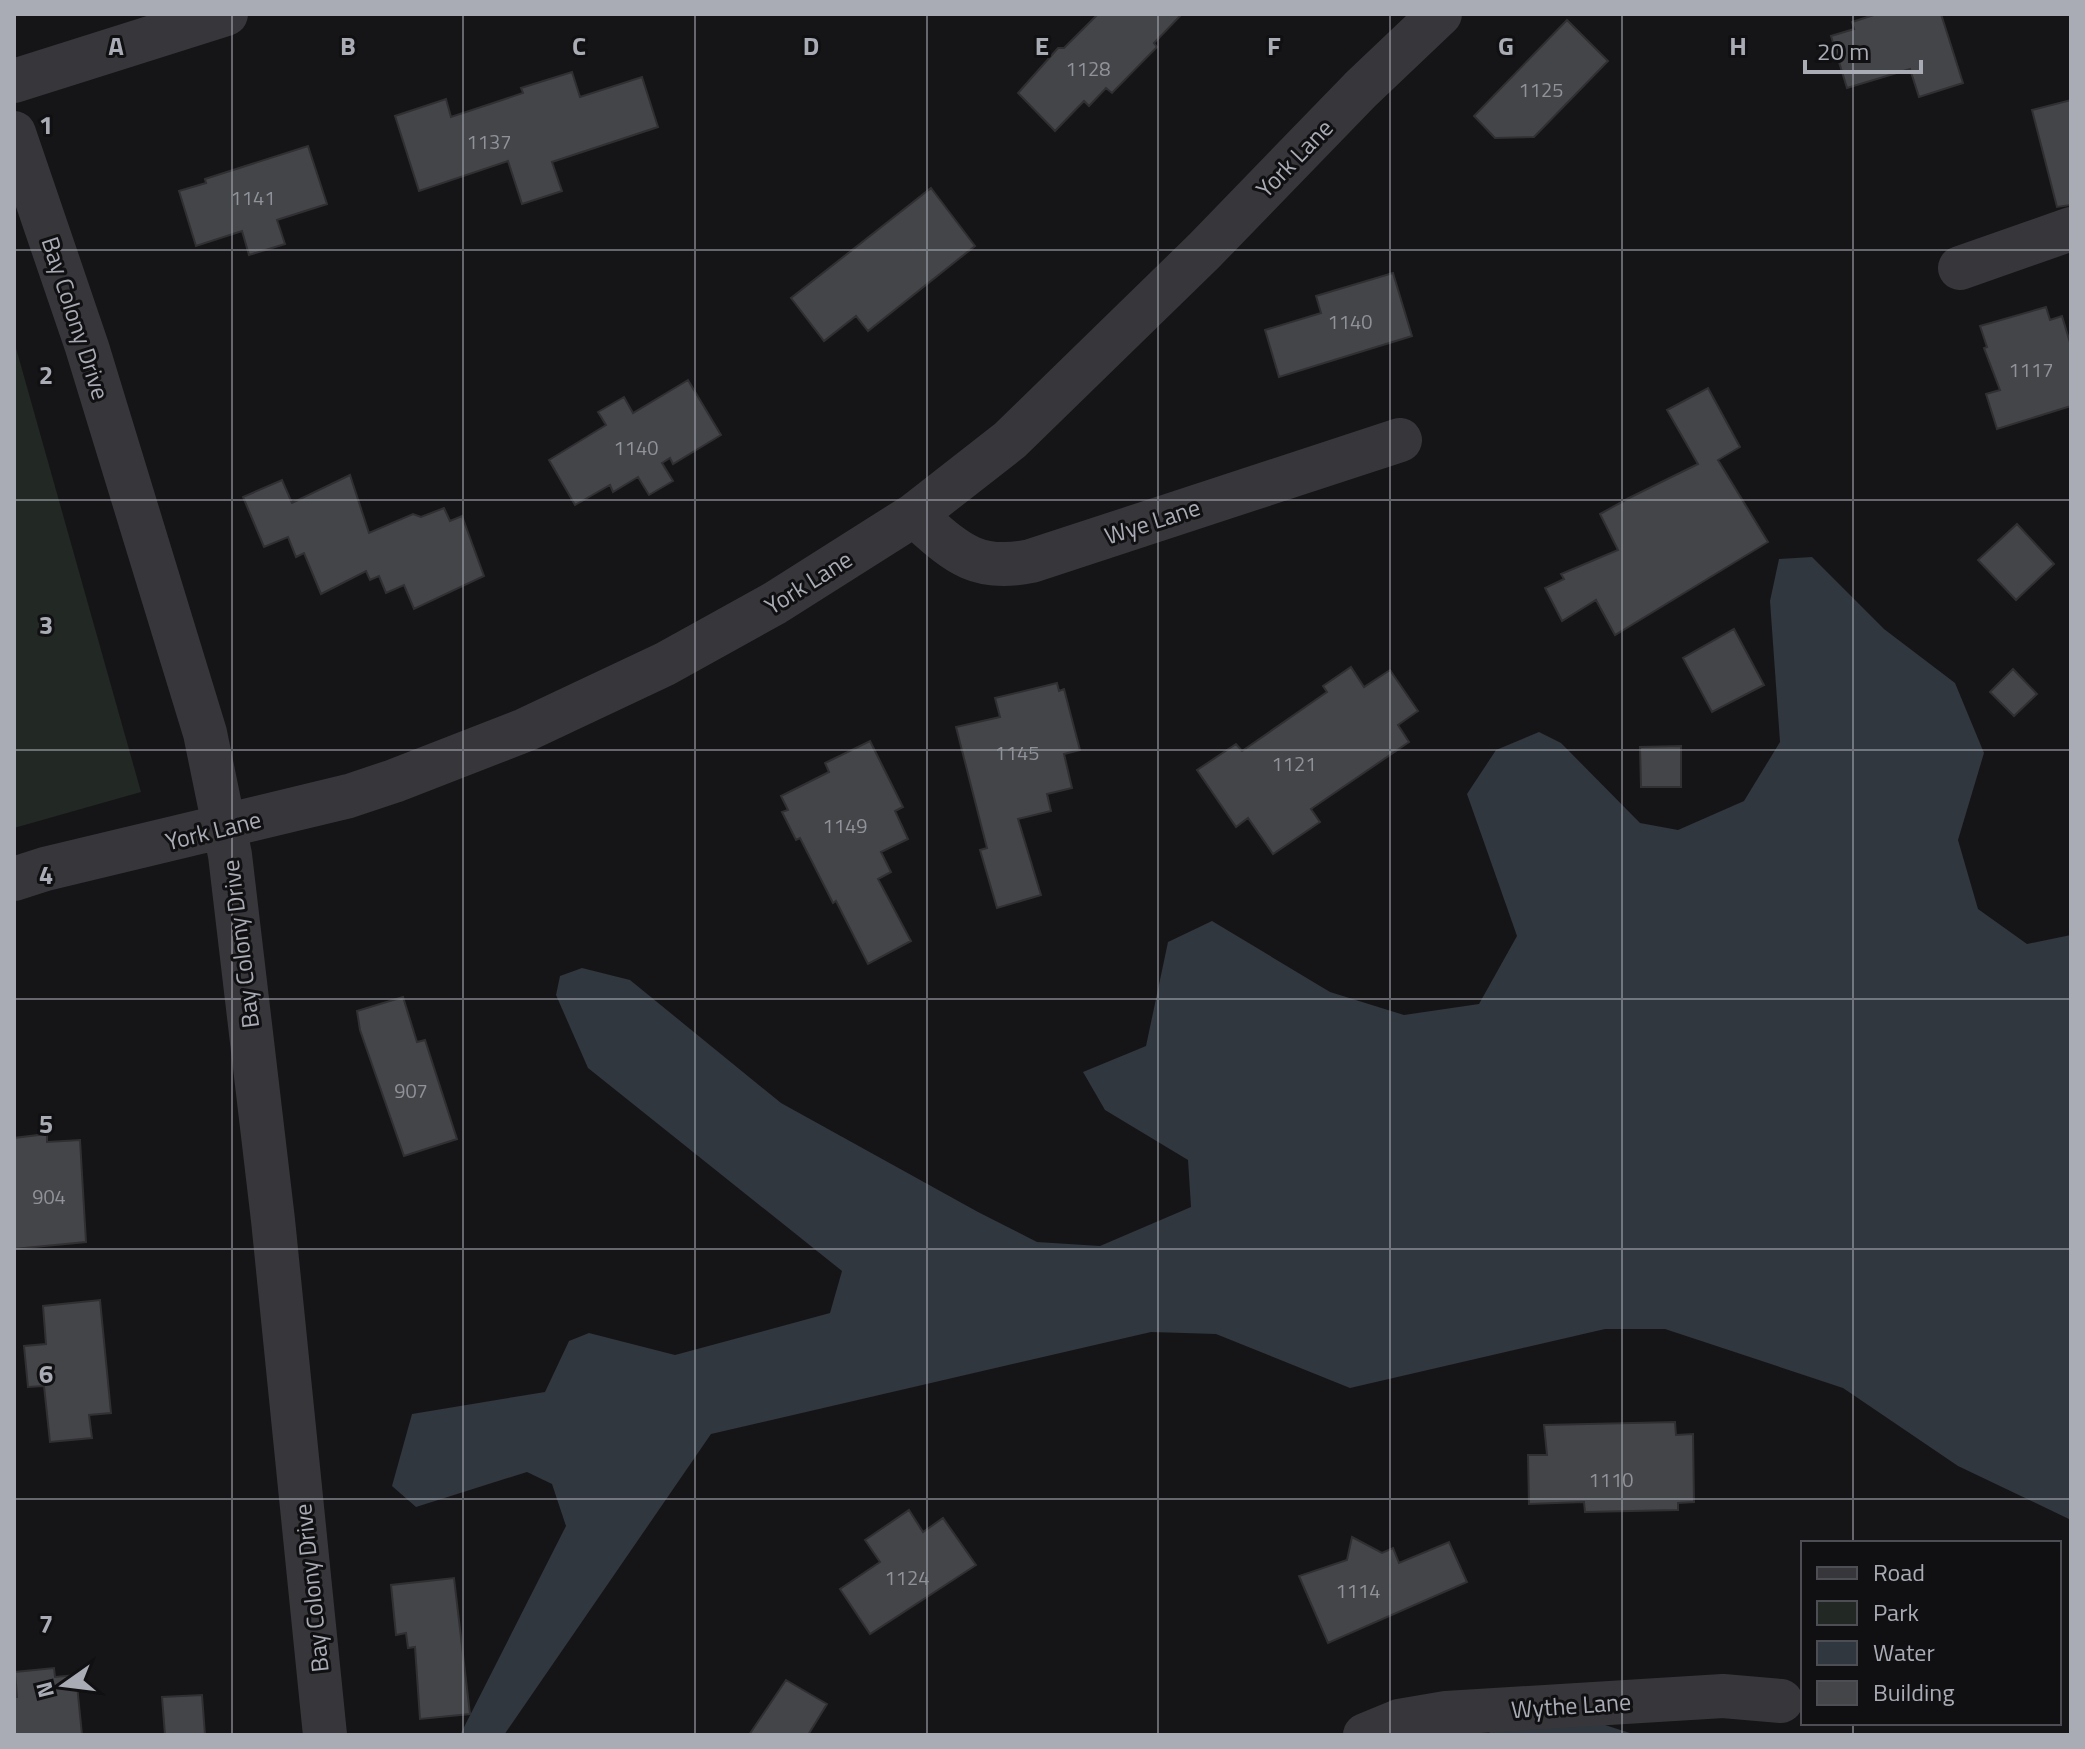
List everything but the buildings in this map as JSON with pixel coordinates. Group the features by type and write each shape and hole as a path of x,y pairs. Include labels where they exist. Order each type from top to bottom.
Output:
{"street":[{"path":"14,81 226,14"},
{"name":"York Lane","path":"14,879 349,796 394,781 525,730 665,664 775,603 914,515 1010,440 1440,14"},
{"name":"Bay Colony Drive","path":"14,133 26,207 87,347 205,733 225,827 273,1220 325,1735"},
{"path":"1960,268 2071,229"},
{"name":"Wye Lane","path":"914,515 957,552 984,563 1013,565 1400,440"},
{"name":"Wythe Lane","path":"1365,1735 1399,1721 1446,1713 1723,1696 1781,1701"}],"green space":[{"path":"14,341 141,792 14,828"}],"water":[{"path":"1812,557 1884,629 1955,683 1984,753 1958,840 1978,909 2027,944 2071,935 2071,1520 1958,1466 1843,1388 1665,1329 1605,1329 1350,1388 1216,1334 1151,1332 711,1434 504,1735 460,1735 566,1526 552,1484 527,1472 416,1507 392,1486 412,1414 545,1392 569,1341 589,1333 675,1355 830,1313 842,1271 588,1068 556,995 560,976 582,968 630,980 781,1103 1037,1242 1100,1246 1191,1207 1188,1160 1105,1110 1083,1072 1146,1046 1168,942 1212,921 1330,992 1404,1015 1479,1004 1517,936 1467,794 1496,750 1539,732 1561,743 1640,823 1678,830 1744,801 1780,742 1770,601 1779,559"},
{"path":"1574,1715 1636,1735 1488,1735 1495,1724"}]}
